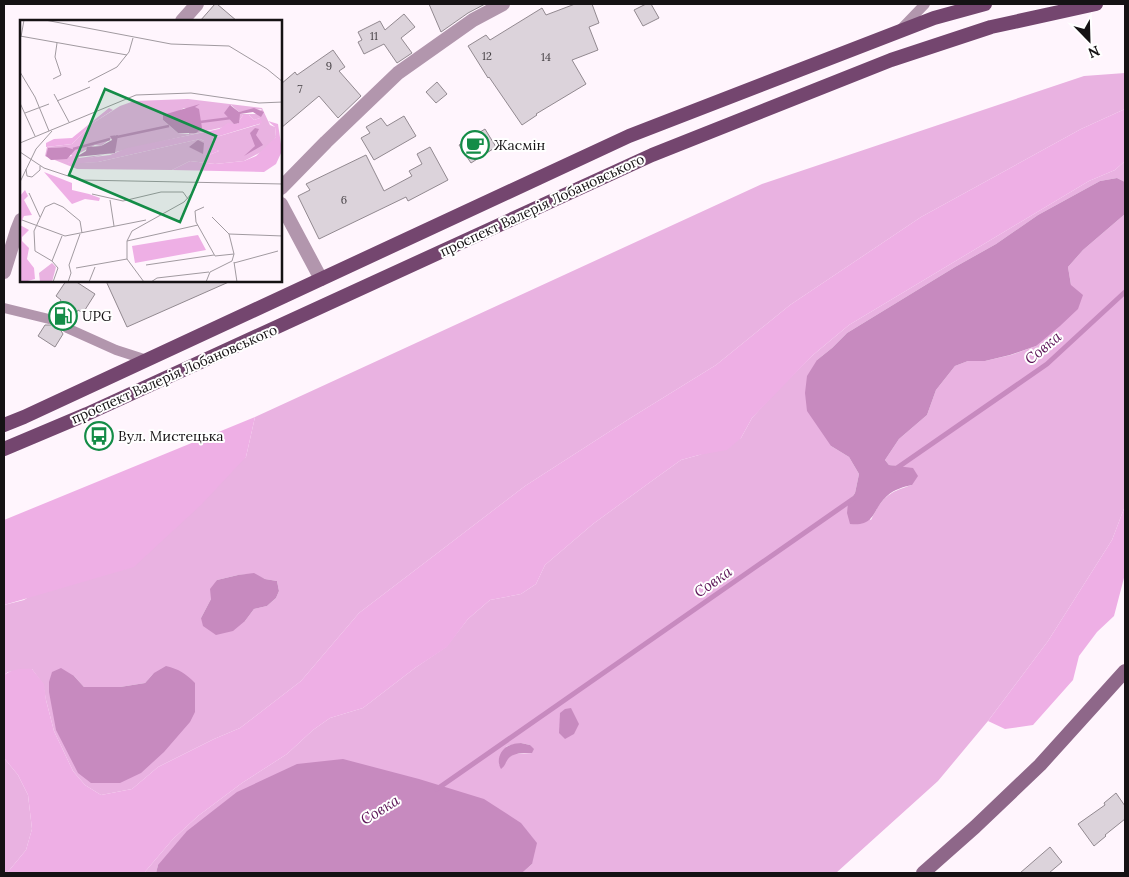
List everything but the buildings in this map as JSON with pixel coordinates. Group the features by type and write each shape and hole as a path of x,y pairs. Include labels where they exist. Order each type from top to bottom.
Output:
{"main road":[{"name":"проспект Валерія Лобановського","path":"4,425 629,136 934,18 985,4"},
{"name":"проспект Валерія Лобановського","path":"4,450 87,414 652,155 891,60 991,27 1096,4"},
{"path":"923,873 1040,765 1125,671"}],"street":[{"path":"183,20 197,4"},
{"path":"282,187 398,73 473,20 503,4"},
{"path":"282,206 321,279"},
{"path":"4,272 20,228"}],"lane":[{"path":"897,33 926,4"},
{"path":"4,308 49,319"},
{"path":"67,328 116,350 147,360"}],"shaded area":[{"path":"1125,73 1125,109 1081,129 921,217 790,305 716,365 525,486 359,613 301,681 240,728 158,767 132,789 101,795 85,785 73,771 54,731 43,684 32,669 8,672 4,675 4,605 24,600 246,457 255,417 762,184 1084,76","holes":["254,574 265,579 277,581 279,591 276,598 267,606 254,609 245,621 201,618 211,599 217,580 238,575","154,673 78,773 74,676 84,687 120,687 145,683"]},
{"path":"1125,109 1125,161 1115,170 1089,181 849,325 813,355 752,418 741,438 727,450 681,460 649,483 593,524 545,565 536,584 521,594 490,600 468,619 447,647 415,668 363,708 330,718 313,730 287,754 242,783 198,816 173,839 144,873 7,873 26,850 32,829 28,795 18,775 4,758 4,675 17,669 32,669 44,684 54,731 73,771 85,785 101,795 132,789 158,767 240,728 301,681 359,613 525,486 716,365 790,305 921,217 1081,129"},
{"path":"1125,161 1125,182 1117,178 1100,181 1038,215 996,244 847,333 817,360 831,446 849,457 859,474 855,493 848,503 871,520 887,497 897,490 912,485 899,467 889,465 885,460 899,439 927,415 936,390 955,366 968,361 985,361 1011,355 1036,346 1071,285 1068,267 1083,250 1125,214 1125,506 1112,540 1048,641 988,721 938,781 836,873 522,873 532,864 158,865 156,873 144,873 173,839 198,816 242,783 287,754 313,730 330,718 363,708 446,647 468,619 490,600 521,594 536,584 545,565 593,524 649,483 681,460 699,455 741,438 752,418 773,395 813,355 849,325 1089,181 1115,170","holes":["521,743 530,745 532,753 514,754 499,765 499,759 507,746"]},
{"path":"255,417 246,457 201,505 134,567 4,605 4,520"},
{"path":"1125,506 1125,574 1114,616 1097,632 1079,656 1073,680 1033,725 1005,729 988,721 1048,641 1112,540"},
{"path":"4,758 18,775 28,795 32,829 26,850 7,873 4,873"}],"water":[{"path":"1117,178 1125,182 1125,214 1083,250 1068,267 1071,285 1083,295 1078,309 1036,346 1010,355 985,361 968,361 955,366 936,390 927,415 899,439 885,460 889,465 913,468 918,476 912,485 896,490 887,496 873,516 865,523 850,524 847,513 848,503 855,493 859,474 849,457 831,446 807,411 805,393 807,376 817,360 847,333 996,244 1038,215 1100,181"},
{"path":"254,573 265,579 277,581 279,591 276,598 267,606 254,609 245,621 233,631 216,635 203,626 201,618 211,599 210,589 217,580"},
{"path":"166,666 182,672 195,683 195,712 190,722 164,752 141,773 120,783 91,783 78,773 56,730 49,692 52,672 61,668 74,676 84,687 120,687 145,683 154,673"},
{"path":"571,708 579,724 574,734 565,739 559,733 560,713 565,709"},
{"path":"521,743 530,745 534,749 532,753 513,755 501,769 499,759 503,750 510,745"},
{"path":"343,759 419,779 484,799 521,823 537,843 532,864 522,873 156,873 158,865 187,831 237,792 297,764"}],"waterway":[{"name":"Совка","path":"894,470 1047,364 1125,292"},
{"name":"Совка","path":"437,789 853,499"}],"place":[{"name":"Жасмін","path":"475,145"},
{"name":"UPG","path":"63,316"},
{"name":"Вул. Мистецька","path":"99,436"}]}
